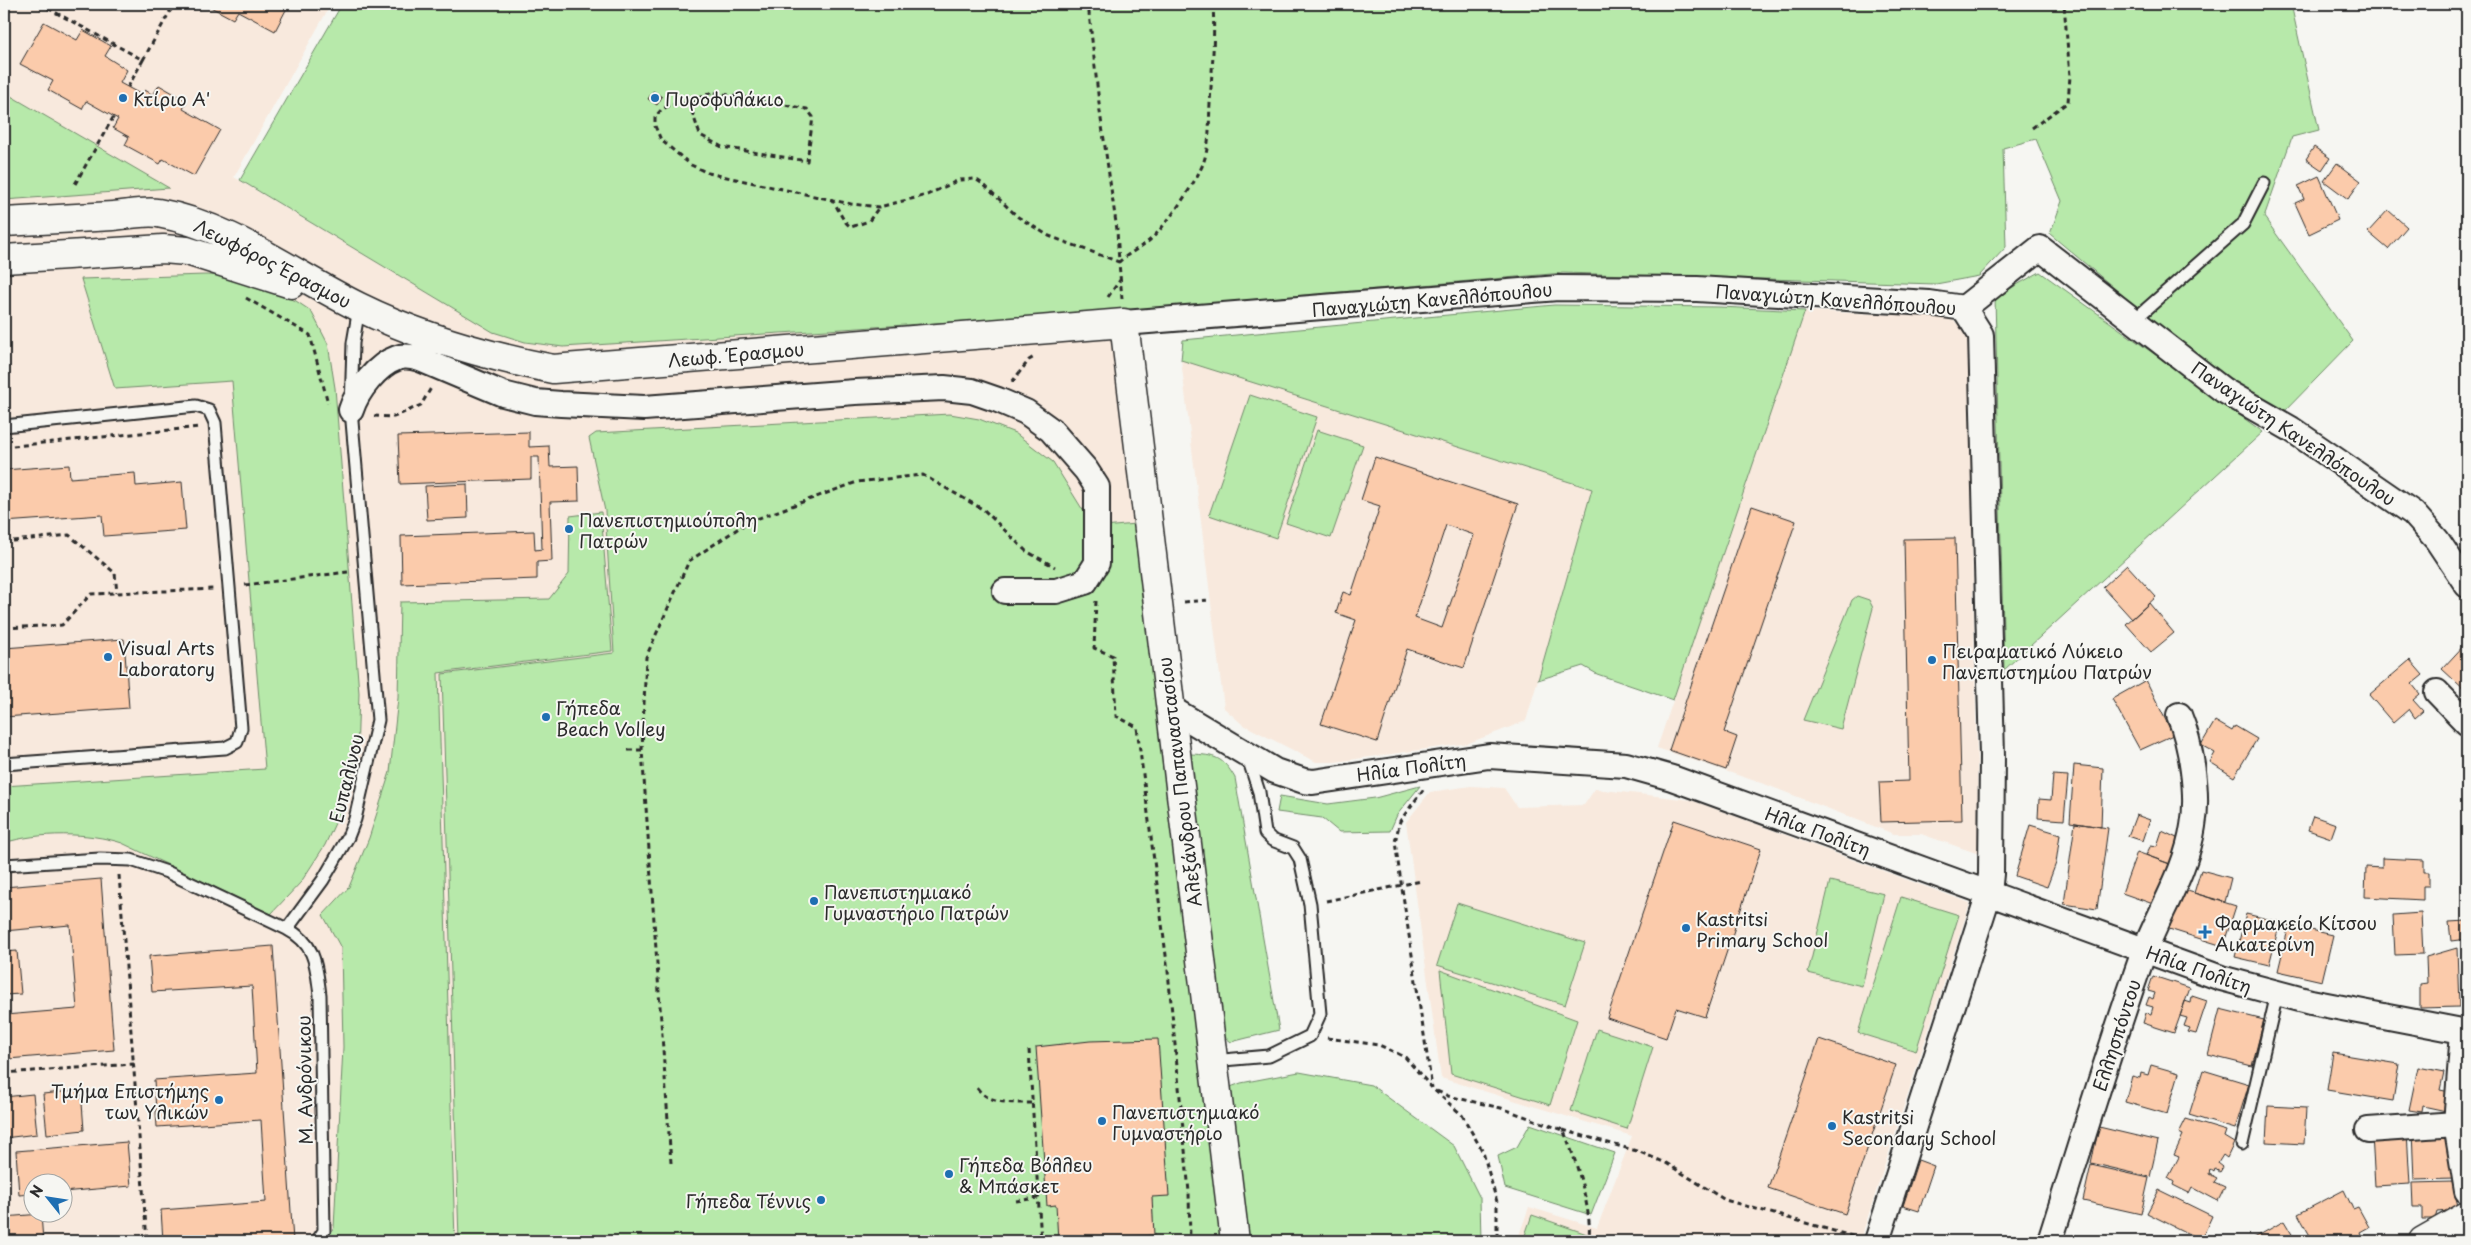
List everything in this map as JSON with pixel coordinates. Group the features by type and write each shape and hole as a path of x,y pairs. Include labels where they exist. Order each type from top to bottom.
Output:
{"street":[{"name":"Λεωφόρος Έρασμου","path":"4,222 156,213 194,221 229,236 359,307"},
{"name":"Παναγιώτη Κανελλόπουλου","path":"1124,323 1558,288 1697,289 1929,303 1964,308 2040,248 2223,390 2290,428 2413,512 2437,540 2467,585"},
{"name":"Λεωφόρος Έρασμου","path":"4,259 163,249 187,251 359,307"},
{"name":"Λεωφ. Έρασμου","path":"359,307 431,355 476,351 553,369 1124,323"},
{"path":"1869,1240 1989,893 1992,839 1992,756 1981,335 1964,308"},
{"name":"Αλεξάνδρου Παπαναστασίου","path":"1124,323 1235,1241"},
{"path":"349,411 355,399 374,376 397,357 431,355 502,394 535,402 614,407 652,407 898,389 944,388 972,391 1026,412 1051,430 1086,470 1097,487 1091,573 1056,591 1005,591"},
{"path":"2437,692 2467,724"},
{"name":"Ηλία Πολίτη","path":"1170,708 1275,771 1313,782 1489,756 1626,765 1672,778 2221,978 2277,994 2465,1032"},
{"name":"Ελλησπόντου","path":"2050,1241 2120,1021 2146,950 2177,878 2194,824 2195,805 2188,743 2178,715"},
{"path":"2465,1032 2456,1124 2467,1191"},
{"path":"2368,1130 2456,1124"},
{"path":"2423,1241 2467,1216"}],"lane":[{"path":"2134,320 2243,224 2264,183"},
{"name":"Ευπαλίνου","path":"287,929 328,874 348,837 355,819 378,720 349,411 353,343 359,307"},
{"path":"4,426 196,406 209,410 215,423 241,728 237,742 225,748 4,764"},
{"path":"1212,1061 1270,1056 1310,1036 1320,1014 1310,904 1300,859 1293,848 1272,840 1265,833 1259,792 1247,754"},
{"path":"4,865 118,858 148,864 287,929"},
{"name":"Μ. Ανδρόνικου","path":"287,929 304,940 314,956 320,995 324,1231 317,1241"},
{"path":"2242,1144 2277,994"}],"path":[{"path":"40,4 143,60"},
{"path":"128,87 174,4"},
{"path":"1088,4 1100,112 1117,230 1124,323"},
{"path":"1119,262 1150,240 1161,228 1192,186 1204,161 1208,140 1214,24 1213,4"},
{"path":"2032,128 2068,102 2070,76 2064,4"},
{"path":"689,103 700,135 722,147 807,161 813,117 807,109 712,92 689,103 670,104 661,110 656,117 655,126 660,140 690,165 724,178 862,206 879,207 927,195 959,180 975,179 983,184 1018,217 1049,236 1119,262"},
{"path":"75,184 114,116"},
{"path":"831,199 837,205 842,220 851,227 868,222 879,207"},
{"path":"241,295 310,335 326,391 349,411 394,417 421,405 431,355"},
{"path":"986,396 999,393 1009,386 1029,360 1037,355"},
{"path":"4,447 200,427 201,436"},
{"path":"672,1163 642,750 646,657 689,561 748,522 857,482 923,474 984,510 1026,551 1091,573 1094,648 1113,656 1116,716 1137,727 1168,971 1189,1192 1190,1241"},
{"path":"4,542 69,535 115,573 117,593"},
{"path":"4,601 5,628 62,625 91,594 212,589 365,570"},
{"path":"211,580 213,599"},
{"path":"1182,602 1210,600"},
{"path":"628,750 642,750"},
{"path":"1426,787 1400,821 1395,842 1432,1088"},
{"path":"118,858 147,1241"},
{"path":"1310,904 1421,881"},
{"path":"1310,1036 1379,1045 1405,1056 1432,1088 1462,1115 1484,1152 1497,1202 1497,1241"},
{"path":"1029,1050 1041,1241"},
{"path":"4,1073 134,1064"},
{"path":"977,1088 983,1096 1006,1102 1031,1103"},
{"path":"1432,1088 1448,1096 1501,1108 1564,1130 1640,1152 1666,1164 1725,1200 1869,1240"},
{"path":"1564,1130 1572,1148 1587,1208 1590,1234 1588,1241"},
{"path":"1016,1200 1038,1198"}],"shaded area":[{"name":"Πανεπιστημιούπολη Πατρών","path":"4,4 331,4 234,177 493,332 525,342 563,347 1107,312 1118,380 1222,1241 4,1241"},
{"path":"1805,311 1948,317 1965,329 1971,337 1972,542 1979,854 1921,834 1894,834 1767,785 1657,748"},
{"path":"1181,360 1593,489 1526,721 1469,743 1335,762 1316,762 1242,724 1224,708"},
{"path":"1471,786 1504,788 1517,807 1584,805 1595,789 1691,800 1970,903 1860,1241 1517,1241 1529,1207 1597,1228 1632,1136 1441,1078 1406,822 1430,792"}],"green space":[{"path":"342,4 2291,4 2319,130 2292,137 2264,217 2353,341 2281,415 2164,330 2050,234 2062,201 2036,139 2003,148 2006,247 1979,276 1936,284 1563,273 1107,312 563,347 525,342 493,332 240,180"},
{"path":"4,92 169,188 4,200"},
{"path":"2040,272 2263,432 2004,670 1995,297"},
{"path":"205,275 237,276 296,301 311,311 328,344 335,388 359,693 357,758 342,808 325,845 301,882 271,914 122,843 109,839 79,835 48,835 17,839 4,843 4,786 265,769 232,381 115,389 81,279"},
{"path":"1554,305 1720,307 1805,311 1673,700 1597,674 1583,666 1538,680 1592,489 1181,360 1183,340"},
{"path":"1250,395 1317,417 1276,538 1209,515"},
{"name":"Πανεπιστημιακό Γυμναστήριο Πατρών","path":"950,414 979,419 1015,433 1053,462 1094,528 1135,524 1222,1241 459,1241 442,674 614,653 605,511 589,438 596,433"},
{"path":"1317,430 1363,445 1331,538 1286,523"},
{"path":"601,512 612,651 438,673 455,1241 325,1241 334,1228 343,1047 341,948 323,915 349,887 369,838 390,772 398,698 400,602 549,599 569,574 570,516"},
{"path":"1857,596 1869,600 1873,608 1841,729 1803,720 1852,600"},
{"path":"1191,754 1218,758 1235,778 1279,1030 1231,1042 1220,1033 1187,764"},
{"path":"1420,786 1397,815 1390,831 1339,832 1322,818 1277,812 1280,796 1328,804 1375,798"},
{"path":"1830,881 1884,894 1862,986 1808,973"},
{"path":"1901,897 1959,915 1916,1051 1858,1033"},
{"path":"1457,903 1585,943 1565,1005 1437,965"},
{"path":"1440,970 1577,1020 1550,1105 1451,1074"},
{"path":"1597,1029 1653,1047 1627,1129 1571,1111"},
{"path":"1299,1072 1371,1085 1454,1146 1480,1198 1481,1241 1248,1241 1228,1088 1241,1083"},
{"path":"1530,1124 1615,1153 1591,1215 1505,1188 1498,1156 1517,1147"},
{"path":"1532,1215 1587,1234 1584,1241 1523,1241"}],"building":[{"path":"205,4 289,4 275,31 238,11 233,19"},
{"name":"Κτίριο Α'","path":"44,22 77,40 83,30 111,46 105,56 127,70 120,83 142,95 145,90 153,95 159,85 187,101 183,109 220,130 194,176 163,159 160,164 125,145 129,137 113,128 118,119 86,101 82,109 48,90 53,81 20,64"},
{"name":"Πυροφυλάκιο","path":"653,91 662,97 657,105 648,99"},
{"path":"2314,147 2330,158 2322,170 2306,159"},
{"path":"2337,163 2361,181 2348,199 2324,181"},
{"path":"2319,176 2338,220 2309,234 2295,203 2304,199 2298,186"},
{"path":"2388,210 2407,227 2388,249 2368,232"},
{"path":"529,432 529,447 549,446 550,467 578,466 579,501 550,502 552,561 537,562 537,579 402,584 401,536 534,531 535,550 542,549 539,457 531,457 531,479 400,484 398,436"},
{"path":"1375,457 1518,504 1464,668 1407,649 1377,742 1321,724 1356,620 1336,613 1343,592 1351,595 1380,506 1361,500","holes":["1446,525 1474,535 1442,628 1415,618"]},
{"path":"69,465 70,478 135,473 136,486 182,482 186,530 104,536 102,515 4,522 4,470"},
{"path":"467,484 468,518 427,520 425,486"},
{"path":"1752,506 1796,521 1724,732 1737,737 1726,770 1669,750"},
{"name":"Πειραματικό Λύκειο Πανεπιστημίου Πατρών","path":"1955,538 1962,820 1881,822 1879,782 1909,781 1904,539"},
{"path":"2127,565 2156,597 2132,619 2103,587"},
{"path":"2149,603 2174,633 2151,652 2126,624"},
{"path":"124,639 129,708 4,717 4,648"},
{"path":"2467,642 2467,692 2442,669"},
{"path":"2410,660 2423,675 2412,684 2420,694 2413,700 2423,711 2415,718 2409,709 2393,723 2369,695"},
{"path":"2146,680 2173,735 2140,750 2112,699"},
{"path":"2215,721 2232,731 2235,726 2257,739 2234,777 2210,762 2215,753 2201,745"},
{"path":"2074,765 2103,768 2101,827 2070,822"},
{"path":"2053,775 2068,776 2064,820 2038,818 2039,799 2051,800"},
{"path":"2136,815 2150,820 2143,841 2128,836"},
{"path":"2313,816 2336,824 2331,838 2308,830"},
{"name":"Kastritsi Primary School","path":"1674,820 1761,849 1705,1017 1676,1008 1666,1038 1607,1018"},
{"path":"2075,823 2108,828 2097,909 2064,904"},
{"path":"2030,825 2060,834 2056,863 2047,887 2015,876"},
{"path":"2162,831 2179,839 2170,864 2146,855 2151,845 2157,846"},
{"path":"2137,852 2170,864 2156,905 2122,893"},
{"path":"2382,858 2424,860 2424,872 2429,872 2429,886 2423,886 2423,900 2365,897 2366,867 2382,868"},
{"path":"2201,870 2231,878 2225,902 2194,893"},
{"path":"101,879 114,1050 8,1059 5,1015 77,1009 70,925 4,931 4,887"},
{"path":"2181,889 2236,906 2223,946 2169,929"},
{"path":"2421,913 2423,954 2395,955 2393,915"},
{"path":"2246,914 2280,922 2269,965 2235,957"},
{"path":"2466,921 2467,939 2451,941 2449,922"},
{"path":"2289,925 2333,935 2322,981 2278,971"},
{"name":"Τμήμα Επιστήμης των Υλικών","path":"273,946 293,1241 163,1241 161,1210 266,1202 261,1120 157,1127 154,1080 257,1073 252,986 152,992 149,956"},
{"path":"2457,948 2459,1007 2420,1008 2420,984 2427,983 2426,957"},
{"path":"17,951 21,994 4,995 4,952"},
{"path":"2153,976 2190,988 2174,1033 2143,1023 2146,1013 2151,1014 2153,1007 2146,1005 2149,997 2153,999 2155,993 2148,991"},
{"path":"2192,996 2207,1001 2196,1034 2188,1032 2190,1028 2184,1026 2187,1018 2180,1016 2185,1001 2191,1003"},
{"path":"2220,1009 2264,1020 2252,1066 2208,1055"},
{"name":"Πανεπιστημιακό Γυμναστήριο","path":"1158,1039 1169,1196 1152,1197 1154,1235 1058,1241 1056,1205 1047,1206 1036,1047 1090,1041"},
{"name":"Kastritsi Secondary School","path":"1819,1039 1896,1065 1845,1214 1768,1188"},
{"path":"2333,1053 2399,1064 2393,1101 2327,1090"},
{"path":"2151,1065 2179,1073 2167,1114 2125,1102 2132,1076 2140,1078 2141,1073 2148,1075"},
{"path":"2418,1067 2444,1072 2440,1090 2450,1092 2446,1111 2423,1106 2422,1112 2409,1110"},
{"path":"2203,1070 2249,1084 2235,1129 2189,1115"},
{"path":"81,1090 84,1130 47,1134 43,1094"},
{"path":"33,1094 37,1134 4,1138 4,1097"},
{"path":"2268,1106 2306,1108 2304,1144 2266,1142"},
{"path":"2186,1119 2226,1131 2224,1137 2234,1143 2227,1158 2223,1155 2218,1163 2223,1167 2220,1172 2215,1169 2214,1172 2210,1169 2209,1174 2217,1178 2214,1182 2225,1187 2218,1201 2192,1187 2189,1193 2173,1185 2174,1182 2168,1178 2179,1157 2174,1155 2183,1135 2179,1133"},
{"path":"2099,1127 2158,1141 2150,1177 2091,1163"},
{"path":"2454,1129 2455,1179 2414,1180 2412,1131"},
{"path":"2407,1133 2410,1184 2375,1186 2372,1135"},
{"path":"127,1142 131,1186 72,1191 72,1172 22,1172 22,1195 19,1195 16,1151"},
{"path":"1918,1160 1934,1166 1919,1211 1903,1206"},
{"path":"2091,1165 2149,1178 2141,1214 2083,1201"},
{"path":"2452,1182 2459,1210 2437,1212 2435,1219 2422,1219 2422,1207 2413,1207 2412,1183"},
{"path":"2159,1190 2212,1216 2201,1240 2147,1213"},
{"path":"2344,1190 2353,1209 2358,1207 2369,1227 2360,1232 2364,1241 2313,1241 2298,1214"},
{"path":"22,1216 22,1222 42,1222 43,1241 4,1241 4,1217"},
{"path":"2284,1221 2296,1241 2249,1241"}],"place":[{"name":"Κτίριο Α'","path":"123,98"},
{"name":"Πυροφυλάκιο","path":"655,98"},
{"name":"Πανεπιστημιούπολη Πατρών","path":"569,529"},
{"name":"Visual Arts Laboratory","path":"108,657"},
{"name":"Πειραματικό Λύκειο Πανεπιστημίου Πατρών","path":"1932,660"},
{"name":"Γήπεδα Beach Volley","path":"546,717"},
{"name":"Πανεπιστημιακό Γυμναστήριο Πατρών","path":"814,901"},
{"name":"Kastritsi Primary School","path":"1686,928"},
{"name":"Φαρμακείο Κίτσου Αικατερίνη","path":"2205,932"},
{"name":"Τμήμα Επιστήμης των Υλικών","path":"219,1100"},
{"name":"Πανεπιστημιακό Γυμναστήριο","path":"1102,1121"},
{"name":"Kastritsi Secondary School","path":"1832,1126"},
{"name":"Γήπεδα Βόλλευ & Μπάσκετ","path":"949,1174"},
{"name":"Γήπεδα Τέννις","path":"821,1200"}]}
